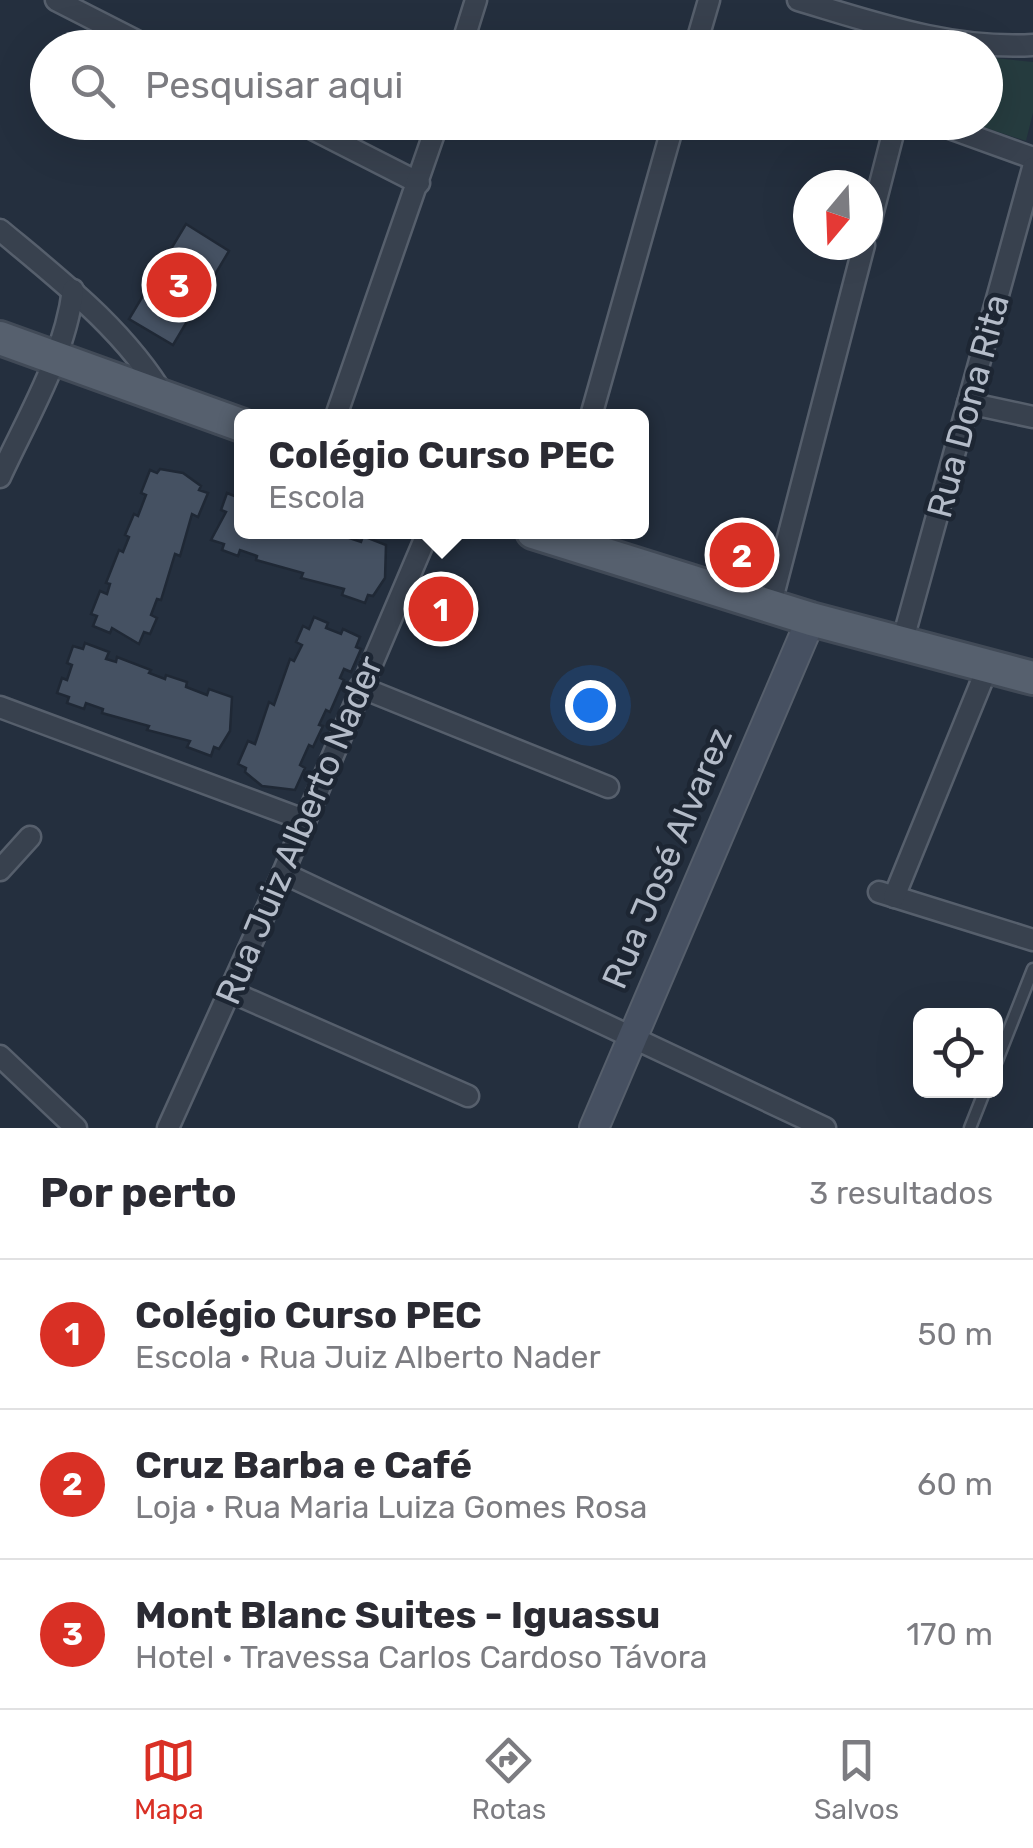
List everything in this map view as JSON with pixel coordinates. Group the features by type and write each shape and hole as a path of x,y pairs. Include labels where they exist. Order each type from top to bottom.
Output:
{"main road":[{"path":"0,338 234,422"},
{"path":"564,539 770,607 1033,678"},
{"name":"Rua José Alvarez","path":"594,1128 811,619"}],"street":[{"path":"56,0 115,30"},
{"path":"467,30 476,0"},
{"path":"700,30 709,0"},
{"path":"798,0 884,30"},
{"path":"1003,44 1033,45"},
{"path":"335,140 420,183"},
{"path":"339,409 433,140"},
{"path":"592,409 669,140"},
{"path":"883,173 891,140"},
{"path":"983,140 1033,158"},
{"name":"Rua Dona Rita","path":"902,643 1033,168"},
{"path":"0,230 73,290 150,370 166,398"},
{"path":"770,607 860,260"},
{"path":"0,478 55,358 73,290"},
{"path":"968,403 1033,417"},
{"name":"Rua Juiz Alberto Nader","path":"168,1128 283,872 425,539"},
{"path":"988,666 886,894 1033,940"},
{"path":"360,687 608,787"},
{"path":"0,707 304,820"},
{"path":"0,870 30,837"},
{"path":"283,872 826,1128"},
{"path":"229,992 468,1096"},
{"path":"0,1056 68,1125"}],"lane":[{"path":"1003,1046 1033,969"},
{"path":"970,1128 982,1098"}],"green space":[{"path":"1003,59 1033,62 1033,113 1026,141 1003,133"}],"building":[{"path":"186,224 229,251 173,345 129,319"},
{"path":"160,469 183,473 201,486 199,490 208,493 198,517 192,514 180,556 175,554 161,600 157,599 151,615 157,618 150,634 144,632 139,644 112,628 110,633 93,626 97,616 91,614 100,591 107,594 110,584 106,583 119,550 123,552 134,514 138,516 150,470 157,473"},
{"path":"227,493 234,496 234,539 371,539 386,545 385,578 365,603 342,595 344,589 301,578 303,573 256,560 257,556 240,550 238,556 222,550 224,544 211,540 226,512 221,510"},
{"path":"314,617 328,623 326,628 341,634 343,629 360,637 356,647 361,649 351,672 344,669 340,678 344,680 330,712 326,710 319,725 323,726 300,765 305,768 295,790 262,786 238,764 248,741 255,744 269,702 274,705 290,659 294,661 302,645 296,642 303,626 309,629"},
{"path":"85,643 109,652 106,659 116,662 117,657 165,679 166,675 187,682 186,687 207,695 209,689 232,697 230,731 219,749 214,747 211,756 187,747 190,741 147,730 149,726 102,713 103,709 86,703 84,709 67,703 69,697 57,693 62,678 67,680 73,646 83,649"}],"place":[{"name":"Mont Blanc Suites - Iguassu","path":"179,285"},
{"name":"Cruz Barba e Café","path":"742,555"},
{"name":"Colégio Curso PEC","path":"441,609"}]}
